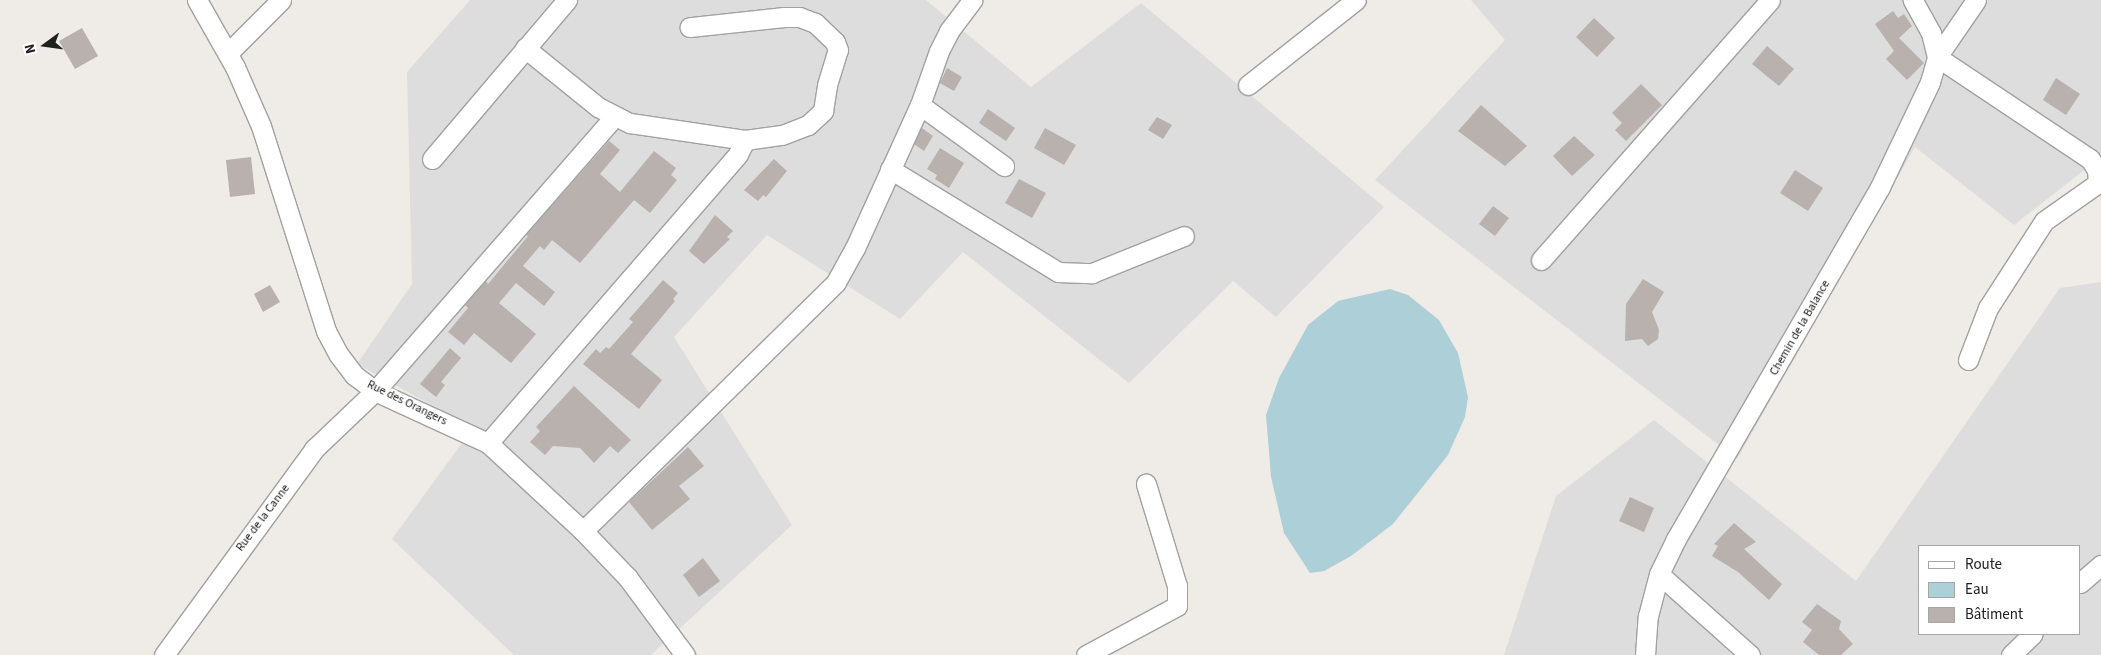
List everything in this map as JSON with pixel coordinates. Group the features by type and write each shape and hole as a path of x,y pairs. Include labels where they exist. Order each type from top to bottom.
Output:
{"street":[{"name":"Rue des Orangers","path":"197,0 228,53 261,126 326,331 354,375 375,391 488,443 583,531 628,578 685,655"},
{"path":"228,53 281,0"},
{"path":"432,159 568,0"},
{"path":"583,531 836,282 855,248 920,105 949,32 972,0"},
{"path":"1248,85 1356,0"},
{"path":"1541,260 1770,0"},
{"name":"Chemin de la Balance","path":"1645,655 1648,616 1659,574 1676,539 1880,187 1930,82 1937,57 1931,33 1913,0"},
{"path":"1968,360 1988,308 2039,229 2059,208 2098,183 2098,170 2090,159 1937,57 1976,0"},
{"path":"525,48 614,117 630,123 745,140 782,135 817,119 823,112 830,73 838,57 835,42 815,23 799,17 690,27"},
{"path":"920,105 1004,166"},
{"name":"Rue de la Canne","path":"164,655 314,449 375,391 614,117"},
{"path":"488,443 738,154 745,140"},
{"path":"890,169 1058,272 1092,273 1184,236"},
{"path":"1086,655 1177,606 1177,586 1146,484"},
{"path":"2081,582 2101,565"},
{"path":"1659,574 1750,655"},
{"path":"2010,655 2032,635"}],"shaded area":[{"path":"470,0 926,0 1031,87 1141,3 1384,207 1276,317 1233,281 1129,383 963,252 900,319 767,235 674,337 792,525 651,655 514,655 392,539 473,428 357,364 412,284 407,72"},
{"path":"1471,0 2101,0 2101,157 2014,225 1915,147 1737,459 1375,180 1505,40"},
{"path":"2101,282 2101,655 1504,655 1556,496 1654,420 1856,581 2060,288"}],"water":[{"path":"1390,289 1408,295 1439,320 1458,353 1468,397 1465,417 1448,455 1393,524 1351,556 1324,571 1310,573 1284,533 1271,477 1266,415 1279,378 1308,325 1338,301"}],"building":[{"path":"1893,11 1898,18 1904,14 1912,26 1899,38 1924,63 1907,80 1886,59 1894,51 1875,24"},
{"path":"1594,18 1615,38 1597,57 1576,37"},
{"path":"82,28 98,56 75,69 59,41"},
{"path":"1767,46 1794,69 1779,86 1752,64"},
{"path":"947,68 962,77 954,91 940,83"},
{"path":"2056,78 2080,94 2066,115 2043,100"},
{"path":"1641,84 1662,105 1626,141 1615,130 1622,123 1612,113"},
{"path":"1481,105 1527,146 1505,166 1458,131"},
{"path":"988,109 1015,128 1006,141 979,123"},
{"path":"1157,117 1172,125 1163,139 1148,130"},
{"path":"922,128 933,136 924,151 914,144"},
{"path":"1045,128 1076,145 1064,165 1034,148"},
{"path":"1574,136 1595,155 1572,176 1553,156"},
{"path":"609,141 620,150 600,174 620,192 654,151 676,168 671,175 677,180 650,213 634,200 580,263 552,240 544,250 540,246 523,266 555,292 544,306 516,283 499,303 536,334 511,363 474,333 464,345 448,332 468,308 465,305 486,281 488,284 528,236 526,235"},
{"path":"940,148 964,163 949,188 935,179 937,175 927,169"},
{"path":"251,157 255,194 230,197 226,160"},
{"path":"774,159 787,171 766,197 763,195 758,201 744,190"},
{"path":"1795,170 1823,188 1808,211 1780,193"},
{"path":"1019,179 1046,193 1032,218 1005,203"},
{"path":"1493,206 1509,218 1495,236 1479,224"},
{"path":"715,215 733,231 727,237 730,239 704,264 689,251"},
{"path":"1643,279 1664,292 1652,312 1659,330 1658,339 1648,346 1642,339 1625,341 1626,304"},
{"path":"663,280 678,293 673,299 675,301 631,354 662,380 639,409 583,364 596,349 600,353 606,347 609,349 633,322 629,319"},
{"path":"270,285 280,302 263,312 254,294"},
{"path":"450,348 461,358 441,382 445,385 436,397 420,384"},
{"path":"574,386 631,440 618,453 610,446 594,463 580,448 553,446 545,455 530,442 540,431 536,427"},
{"path":"688,447 704,466 679,486 690,499 652,530 629,502"},
{"path":"1630,497 1654,508 1644,532 1619,521"},
{"path":"1734,523 1756,542 1744,549 1782,584 1769,600 1738,572 1712,556 1718,546 1714,544"},
{"path":"703,558 720,581 699,597 683,575"},
{"path":"1817,604 1841,621 1839,629 1853,644 1841,655 1819,655 1803,642 1812,630 1802,622"}]}
